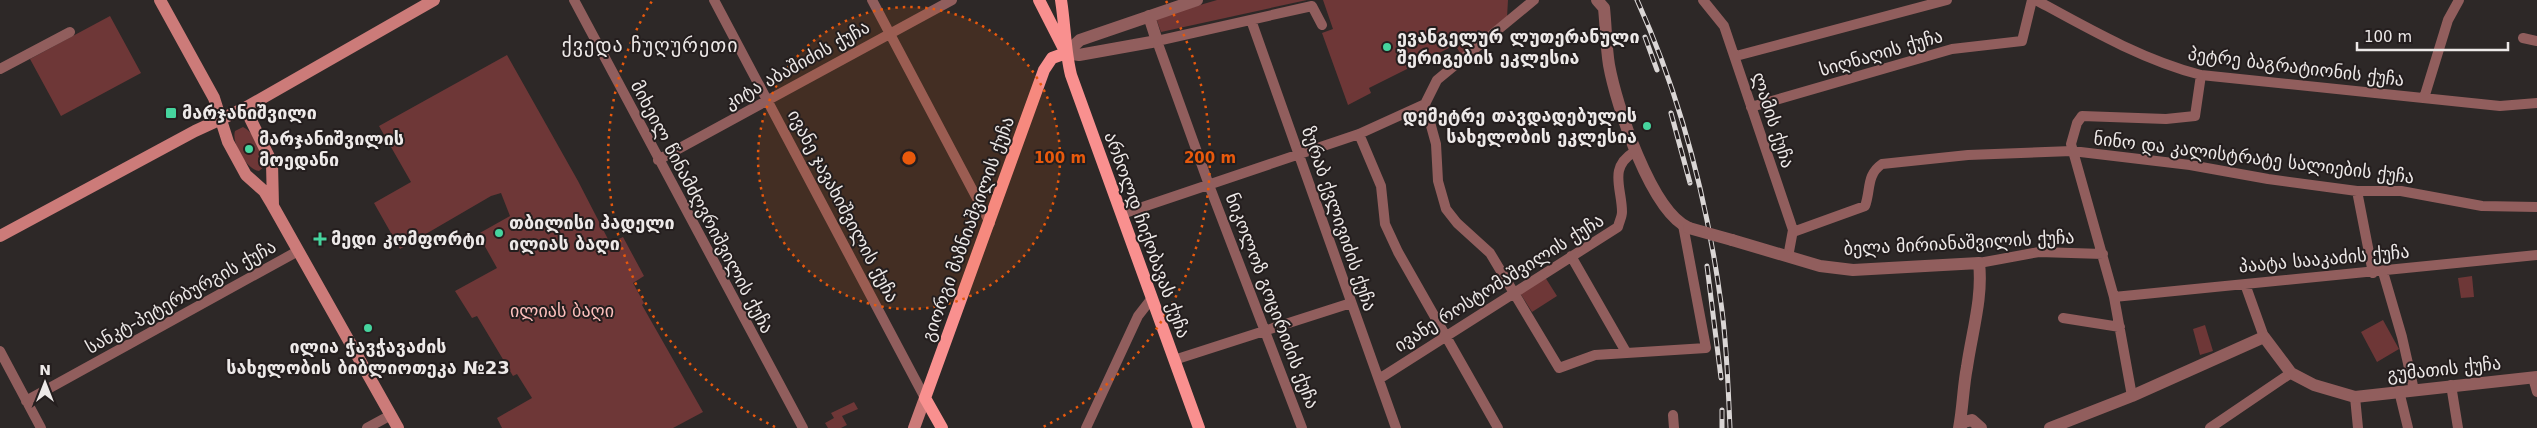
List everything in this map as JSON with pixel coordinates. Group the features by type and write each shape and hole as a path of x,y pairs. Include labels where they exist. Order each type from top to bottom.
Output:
{"main road":[{"path":"160,0 214,98 228,142 246,175 264,192 273,206 398,428"},
{"path":"0,236 221,118 245,108 434,0"},
{"path":"1039,0 1050,24 1062,37"},
{"path":"1061,0 1062,37"},
{"name":"არნოლდ ჩიქობავას ქუჩა","path":"1062,37 1070,72 1199,428"},
{"name":"გიორგი მაზნიაშვილის ქუჩა","path":"914,428 1044,70 1062,37"},
{"path":"1052,58 1066,53"},
{"path":"1052,58 1064,63 1070,72"},
{"path":"245,108 272,162 273,206"},
{"path":"253,182 267,181 272,174"},
{"name":"ივანე ჯავახიშვილის ქუჩა","path":"925,398 942,428"}],"street":[{"name":"მიხეილ წინამძღვრიშვილის ქუჩა","path":"574,0 803,428"},
{"name":"ივანე ჯავახიშვილის ქუჩა","path":"714,0 925,398"},
{"path":"872,0 990,223"},
{"name":"კიტა აბაშიძის ქუჩა","path":"658,160 952,0"},
{"path":"1062,37 1080,40 1197,0"},
{"path":"1122,214 1359,134 1424,104 1438,80 1534,0"},
{"name":"ლამის ქუჩა","path":"1704,0 1724,26 1736,56 1751,108 1793,232"},
{"path":"1736,56 1947,0"},
{"name":"სიღნაღის ქუჩა","path":"1751,108 1952,48 2022,41 2034,0"},
{"name":"პეტრე ბაგრატიონის ქუჩა","path":"2034,0 2172,68 2202,75 2500,106 2537,102"},
{"path":"2424,98 2448,20 2459,0"},
{"path":"1424,104 1436,144 1438,182 1446,209 1456,223 1490,253 1559,368 1595,355 1706,348 1686,227 1662,202 1634,152 1609,66 1600,4"},
{"path":"1066,53 1079,55 1312,6 1322,26"},
{"name":"ნიკოლოზ გოცირიძის ქუჩა","path":"1149,16 1209,185 1302,428"},
{"name":"ზურაბ ქვლივიძის ქუჩა","path":"1251,20 1396,428"},
{"path":"0,69 70,32"},
{"path":"2523,38 2537,40"},
{"path":"1066,53 1080,40"},
{"path":"2132,396 2114,297 2070,144 2077,123 2082,116 2166,119 2195,116 2202,75"},
{"path":"1359,134 1381,186 1385,224 1398,252 1498,428"},
{"name":"ივანე როსტომაშვილის ქუჩა","path":"1379,380 1446,335 1618,227 1622,212 1616,178 1627,157 1634,152"},
{"name":"ნინო და კალისტრატე სალიების ქუჩა","path":"1793,232 1865,206 1870,177 1874,169 1882,164 1976,155 2072,152 2190,165 2268,179 2357,191 2401,191 2482,206 2537,207"},
{"path":"2357,191 2378,272 2402,337 2414,390"},
{"name":"ბელა მირიანაშვილის ქუჩა","path":"1686,227 1820,266 1853,270 1979,263 2039,252 2103,254"},
{"path":"1788,257 1793,232"},
{"name":"სანკტ-პეტერბურგის ქუჩა","path":"26,401 298,251"},
{"name":"პაატა სააკაძის ქუჩა","path":"2114,297 2537,255"},
{"path":"1571,256 1626,352"},
{"path":"1959,428 1965,378 1982,284 1979,263"},
{"path":"2245,284 2264,337 2291,373 2314,386 2355,397 2358,428"},
{"path":"1086,428 1138,316 1152,298"},
{"path":"1174,360 1351,303"},
{"path":"2063,318 2120,327"},
{"path":"2050,428 2132,396 2264,337"},
{"path":"0,351 41,428"},
{"path":"2210,428 2250,399 2291,373"},
{"path":"2535,378 2537,392"},
{"name":"გუმათის ქუჩა","path":"2355,397 2451,385 2535,378"},
{"path":"2451,385 2458,428"},
{"path":"2399,392 2408,428"},
{"path":"1964,398 1981,425"},
{"path":"367,428 390,415"},
{"path":"1673,415 1674,428"},
{"path":"1959,428 1968,420 1981,425"}],"green space":[{"path":"1217,0 1307,0 1161,32 1156,18"},
{"path":"1323,0 1508,0 1507,18 1463,57 1455,45 1369,88 1371,93 1348,105 1322,33 1333,29"},
{"path":"110,16 141,73 61,116 30,59"},
{"name":"ილიას ბაღი","path":"507,55 578,181 610,243 623,237 644,276 633,283 644,303 642,305 703,412 673,428 502,428 497,418 532,398 517,374 513,376 477,316 472,318 455,291 497,268 478,234 510,216 501,193 491,196 400,249 374,203 411,182 379,126"},
{"path":"243,127 255,138 264,155 266,165 259,171 245,161 235,142 235,131"},
{"path":"2472,276 2474,297 2461,298 2458,278"},
{"path":"1545,277 1557,296 1532,312 1520,293"},
{"path":"2383,320 2399,349 2377,362 2361,332"},
{"path":"2205,325 2213,351 2200,355 2193,329"},
{"path":"854,402 858,409 842,416 847,425 841,428 828,428 825,423 834,418 831,413"}],"railway":[{"path":"1637,0 1679,110 1700,187 1723,318 1730,428"},
{"path":"1645,37 1657,70"},
{"path":"1671,113 1690,183"},
{"path":"1707,266 1721,378"},
{"path":"1722,410 1722,428"}],"place":[{"name":"ევანგელურ ლუთერანული შერიგების ეკლესია","path":"1387,47"},
{"name":"მარჯანიშვილი","path":"171,113"},
{"name":"დემეტრე თავდადებულის სახელობის ეკლესია","path":"1647,126"},
{"name":"მარჯანიშვილის მოედანი","path":"249,149"},
{"name":"თბილისი პადელი ილიას ბაღი","path":"499,233"},
{"name":"მედი კომფორტი","path":"320,239"},
{"name":"ილია ჭავჭავაძის სახელობის ბიბლიოთეკა №23","path":"368,328"}],"district":[{"name":"ქვედა ჩუღურეთი","path":"650,45"}]}
